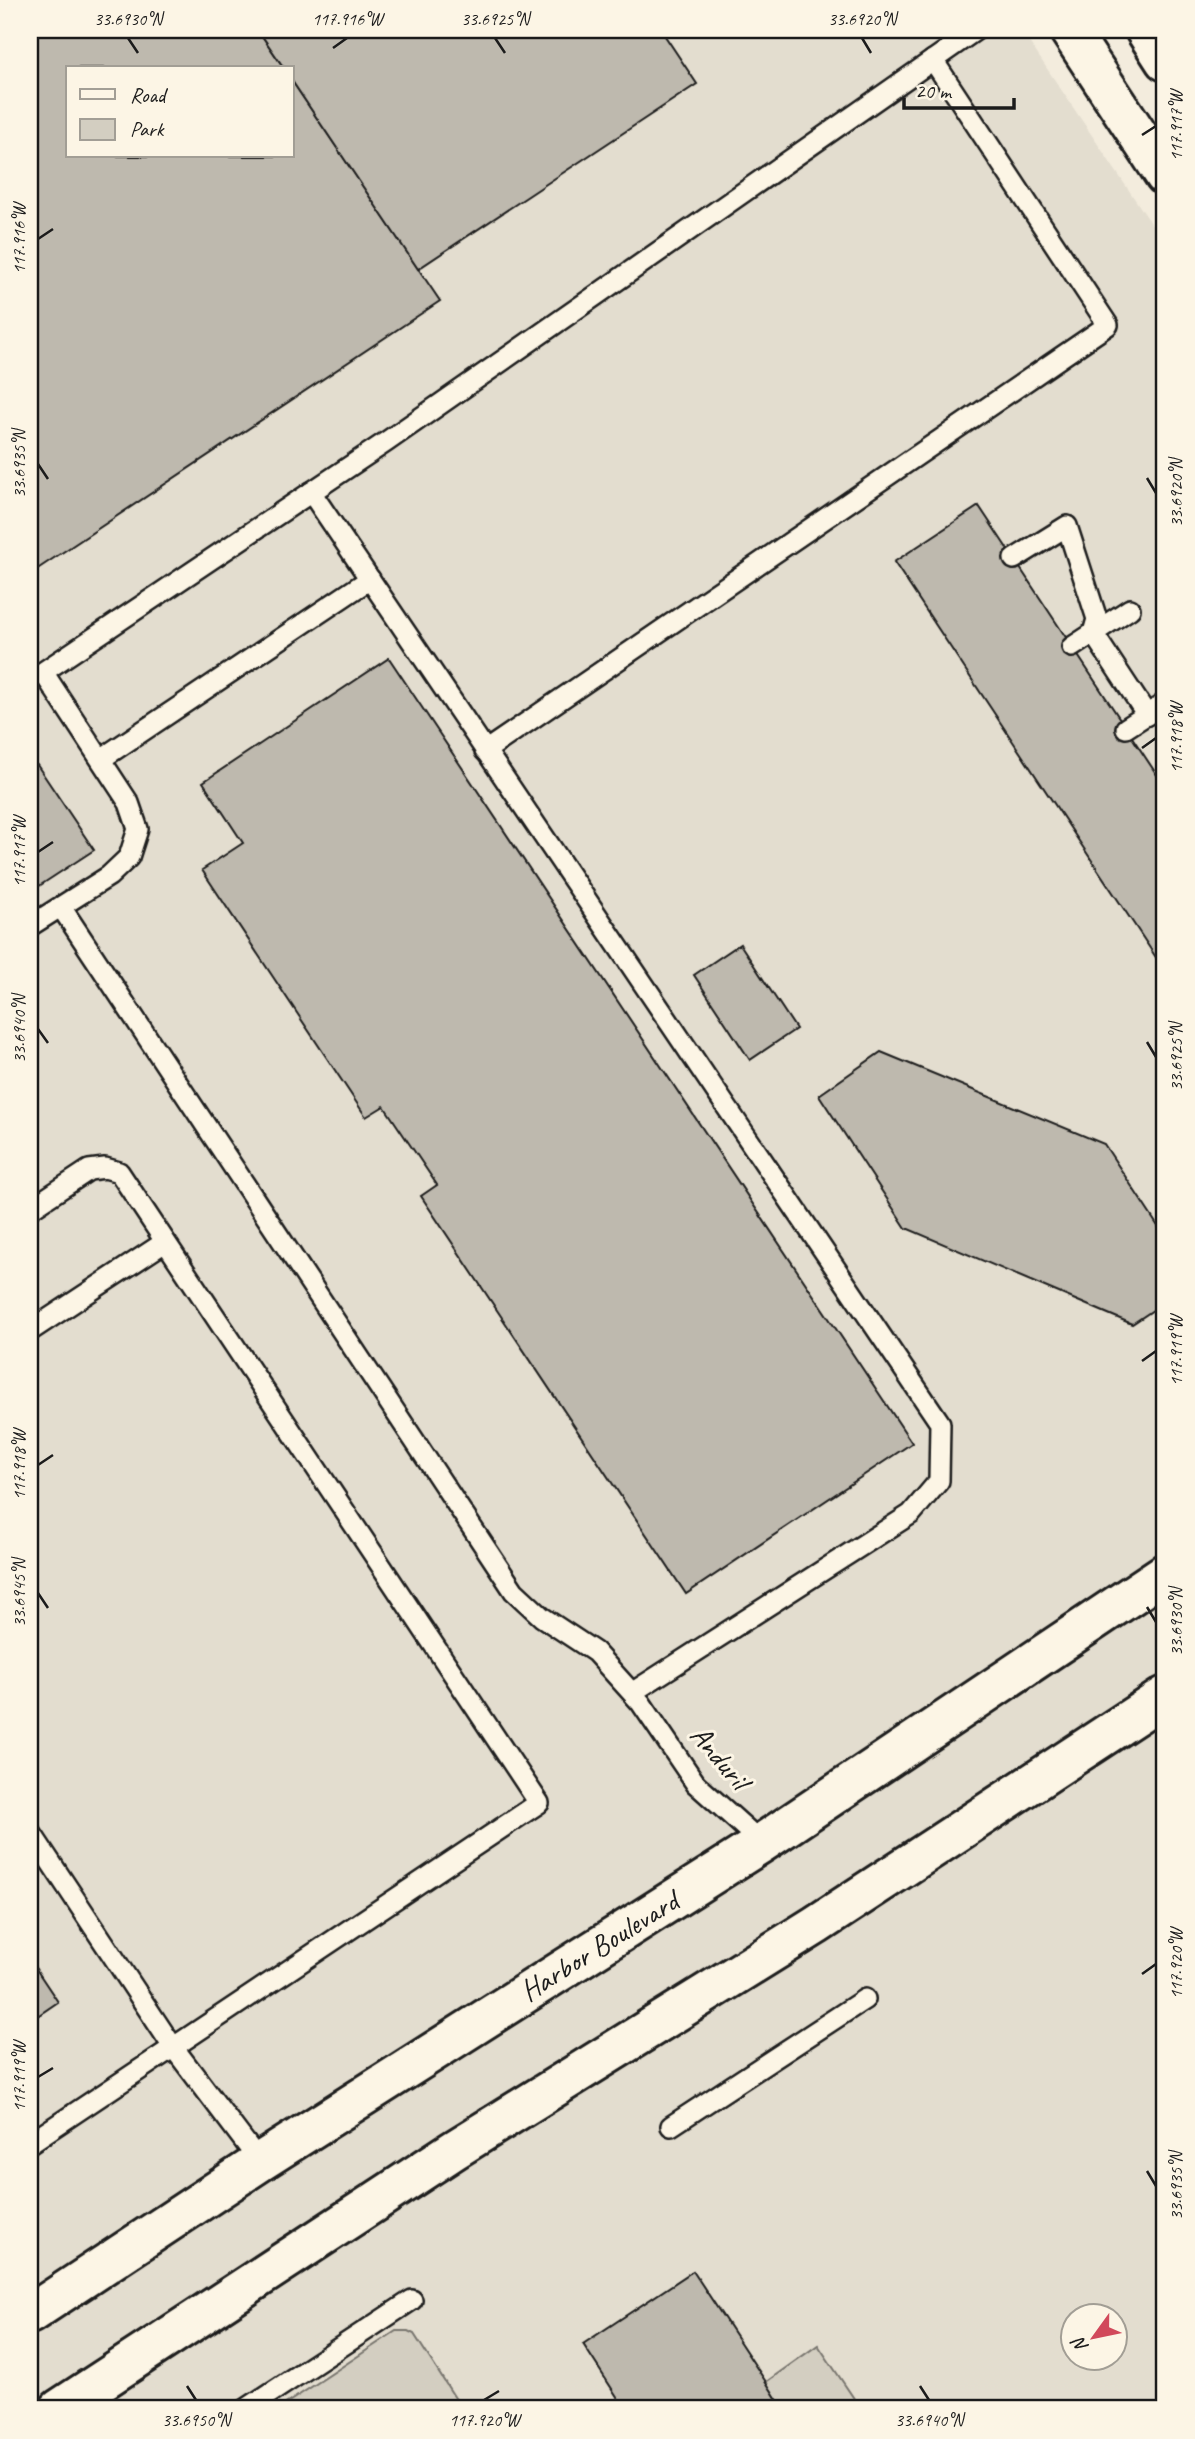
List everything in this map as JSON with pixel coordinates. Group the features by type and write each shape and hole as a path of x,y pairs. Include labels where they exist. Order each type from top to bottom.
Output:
{"main road":[{"path":"1069,30 1165,176"},
{"path":"1145,30 1165,61"},
{"name":"Harbor Boulevard","path":"30,2314 260,2162 762,1843 1165,1573"},
{"path":"60,2409 454,2150 816,1925 1165,1696"}],"lane":[{"path":"30,926 109,876 129,858 138,829 129,803 43,672 311,492 976,30"},
{"path":"485,751 1108,325 933,60"},
{"path":"311,492 940,1423 939,1481 911,1514 637,1697"},
{"path":"1014,559 1068,526 1097,619 1093,633 1147,715"},
{"path":"101,759 370,579"},
{"path":"1072,646 1130,610"},
{"path":"1126,728 1165,703"},
{"name":"Anduril","path":"61,907 514,1591 542,1618 595,1652 637,1697 696,1784 762,1843"},
{"path":"30,1209 89,1170 105,1168 119,1172 539,1803 30,2143"},
{"path":"30,1331 165,1242"},
{"path":"30,1831 173,2047 260,2162"},
{"path":"671,2126 865,1999"},
{"path":"246,2409 412,2300"}],"shaded area":[{"path":"30,30 1021,30 1165,244 1165,2409 30,2409"}],"green space":[{"path":"396,2331 414,2334 462,2409 278,2409"},
{"path":"818,2345 861,2409 783,2409 766,2382"}],"building":[{"path":"30,30 258,30 283,66 66,66 66,158 294,158 294,84 440,301 30,574"},
{"path":"258,30 661,30 697,84 418,269 294,84 294,66 283,66"},
{"path":"979,506 1165,787 1165,971 894,562"},
{"path":"389,658 912,1443 686,1594 421,1196 437,1185 384,1106 366,1117 202,870 243,843 203,782"},
{"path":"37,765 94,850 30,892 30,769"},
{"path":"740,944 796,1029 750,1060 694,975"},
{"path":"881,1052 1104,1144 1165,1237 1165,1302 1132,1324 906,1228 819,1095"},
{"path":"30,1960 58,2002 30,2021"},
{"path":"693,2271 783,2409 625,2409 583,2344"}]}
